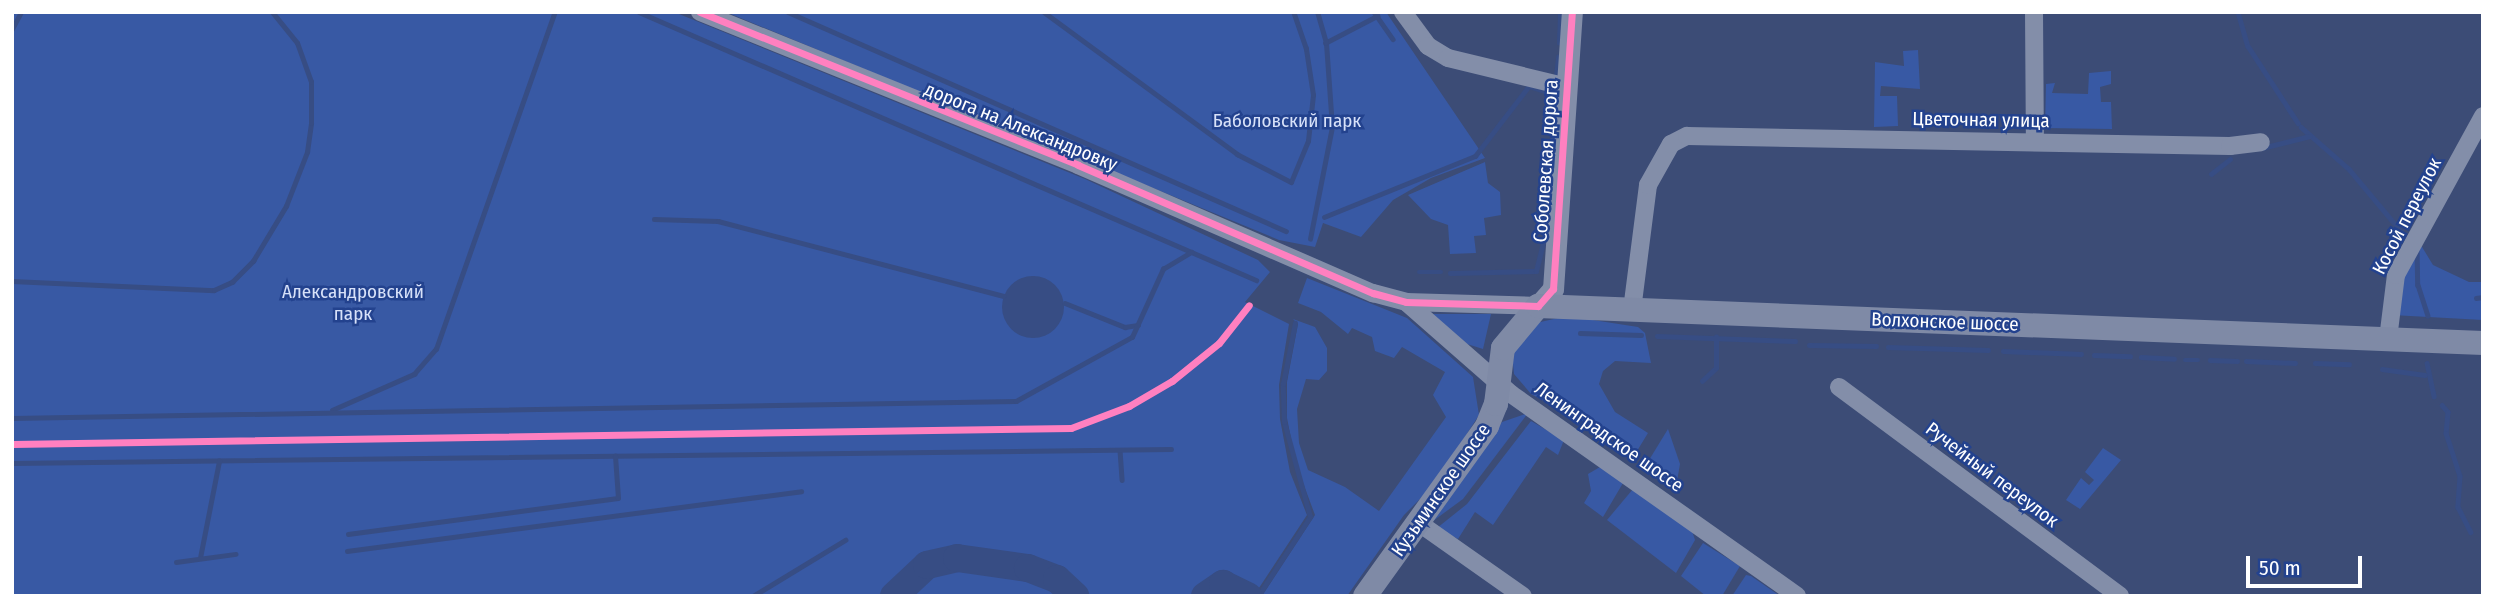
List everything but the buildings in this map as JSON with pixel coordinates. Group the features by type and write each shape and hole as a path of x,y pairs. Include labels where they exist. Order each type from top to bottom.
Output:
{"main road":[{"name":"Волхонское шоссе","path":"1538,306 2483,343"},
{"name":"Кузьминское шоссе","path":"1365,596 1492,418 1503,348 1538,306"}],"street":[{"name":"дорога на Александровку","path":"700,12 1077,165 1281,257 1406,302"},
{"path":"1403,12 1428,46 1448,58 1568,87"},
{"name":"Соболевская дорога","path":"1538,306 1553,289 1572,12"},
{"path":"2034,12 2035,141"},
{"name":"Косой переулок","path":"2388,339 2393,288 2406,257 2483,116"},
{"name":"Цветочная улица","path":"1632,310 1648,185 1671,144 1700,134 2230,146 2261,142"},
{"name":"Волхонское шоссе","path":"1406,302 1538,306"},
{"name":"Ленинградское шоссе","path":"1406,302 1499,384 1797,596"},
{"name":"Ручейный переулок","path":"1839,387 2120,596"},
{"path":"1419,523 1523,596"}],"green space":[{"name":"Александровский парк","path":"12,12 674,12 1085,179 1258,260 1270,272 1245,302 1289,324 1279,385 1280,419 1290,472 1307,515 1255,594 1221,577 1199,596 1082,596 1060,576 1031,561 945,553 903,576 889,596 12,596"},
{"name":"Баболовский парк","path":"726,12 1386,12 1485,158 1431,178 1393,200 1361,237 1323,223 1315,247 1279,240"},
{"path":"1918,50 1920,89 1881,86 1880,96 1897,96 1898,126 1874,127 1875,62 1904,66 1903,51"},
{"path":"2111,71 2111,84 2100,87 2101,102 2111,102 2112,129 2045,128 2046,84 2055,83 2052,93 2088,94 2089,73"},
{"path":"1485,162 1488,183 1500,192 1501,215 1484,218 1486,235 1474,236 1476,253 1450,254 1448,225 1431,219 1408,195"},
{"path":"2419,242 2433,265 2469,282 2483,282 2483,320 2392,315 2398,280"},
{"path":"1307,278 1407,318 1473,377 1479,415 1434,485 1404,515 1347,596 1262,596 1315,515 1296,464 1287,418 1287,382 1298,324 1293,319 1315,327 1327,348 1327,371 1319,380 1306,379 1297,409 1299,443 1308,470 1345,487 1379,511 1446,417 1433,395 1445,372 1402,347 1394,358 1375,351 1372,337 1352,328 1348,334 1321,312 1298,303"},
{"path":"1432,314 1491,314 1483,349 1467,344"},
{"path":"1567,316 1638,327 1645,333 1651,363 1615,361 1603,371 1599,384 1615,412 1648,433 1637,451 1531,394 1514,374 1512,353 1536,323"},
{"path":"1528,413 1463,499 1429,524 1502,422"},
{"path":"1531,421 1564,440 1558,455 1546,447 1493,525 1475,512 1458,539 1437,528 1467,504"},
{"path":"1668,429 1680,464 1676,487 1646,465"},
{"path":"2103,448 2121,460 2080,509 2066,500 2081,478 2089,485 2094,480 2085,472"},
{"path":"1600,467 1623,483 1603,517 1584,503 1591,491 1588,474"},
{"path":"1633,489 1692,531 1695,540 1676,573 1607,520"},
{"path":"1703,543 1740,566 1722,596 1706,596 1681,576"},
{"path":"958,563 1033,574 1069,596 899,596 921,575"},
{"path":"1746,575 1751,576 1780,596 1732,596"}],"shaded area":[{"path":"1027,276 1039,276 1055,285 1062,295 1062,319 1055,329 1039,338 1027,338 1016,333 1007,324 1002,313 1002,301 1007,290 1016,281"}],"waterway":[{"path":"12,29 21,12"},
{"path":"12,281 214,290 232,282 253,261 286,206 307,152 311,123 311,82 297,43 272,12"},
{"path":"332,410 414,374 436,349 555,12"},
{"path":"639,12 1256,280"},
{"path":"788,12 1286,231"},
{"path":"1044,12 1237,154 1291,182 1308,141 1313,95 1306,49 1293,12"},
{"path":"1310,239 1332,127 1326,43 1317,12"},
{"path":"1374,12 1393,39"},
{"path":"1559,43 1560,12"},
{"path":"2238,12 2248,46 2298,123"},
{"path":"1325,43 1377,16"},
{"path":"1556,77 1558,57"},
{"path":"1324,217 1475,156 1529,86 1556,95 1551,157"},
{"path":"2301,127 2349,169 2410,242"},
{"path":"2262,148 2310,136"},
{"path":"2211,174 2230,159"},
{"path":"1548,205 1551,163"},
{"path":"654,219 718,221 1003,296"},
{"path":"1450,273 1536,271 1547,227"},
{"path":"2417,246 2418,285 2428,315"},
{"path":"12,418 1016,401 1132,337 1163,269 1191,252"},
{"path":"1419,272 1441,272"},
{"path":"2476,298 2483,297"},
{"path":"1065,303 1125,327 1138,325"},
{"path":"1258,596 1310,517 1284,422 1283,384 1295,323"},
{"path":"1580,333 1641,335"},
{"path":"1657,336 1795,341"},
{"path":"1702,381 1716,368 1716,337"},
{"path":"1809,345 1876,346"},
{"path":"1888,347 1988,350"},
{"path":"2003,351 2081,354"},
{"path":"2094,355 2130,356"},
{"path":"2141,357 2174,359"},
{"path":"2185,360 2198,360"},
{"path":"2210,360 2237,361"},
{"path":"2246,361 2295,363"},
{"path":"2315,363 2349,364"},
{"path":"2427,363 2434,396"},
{"path":"2382,369 2425,375"},
{"path":"2442,405 2448,412 2446,433 2460,476 2458,507 2471,532"},
{"path":"12,463 1171,449"},
{"path":"1120,450 1122,480"},
{"path":"348,534 618,498 615,456"},
{"path":"200,558 219,461"},
{"path":"347,551 801,491"},
{"path":"753,596 845,540"},
{"path":"176,562 235,554"},
{"path":"894,596 927,565 957,558 1028,568 1057,579 1075,596"},
{"path":"1205,596 1223,584 1248,596"}],"cycle path":[{"path":"700,12 1078,165 1373,293 1406,302 1538,306 1553,289 1572,12"},
{"path":"12,444 1071,428 1129,406 1172,381 1219,343 1249,305"}]}
